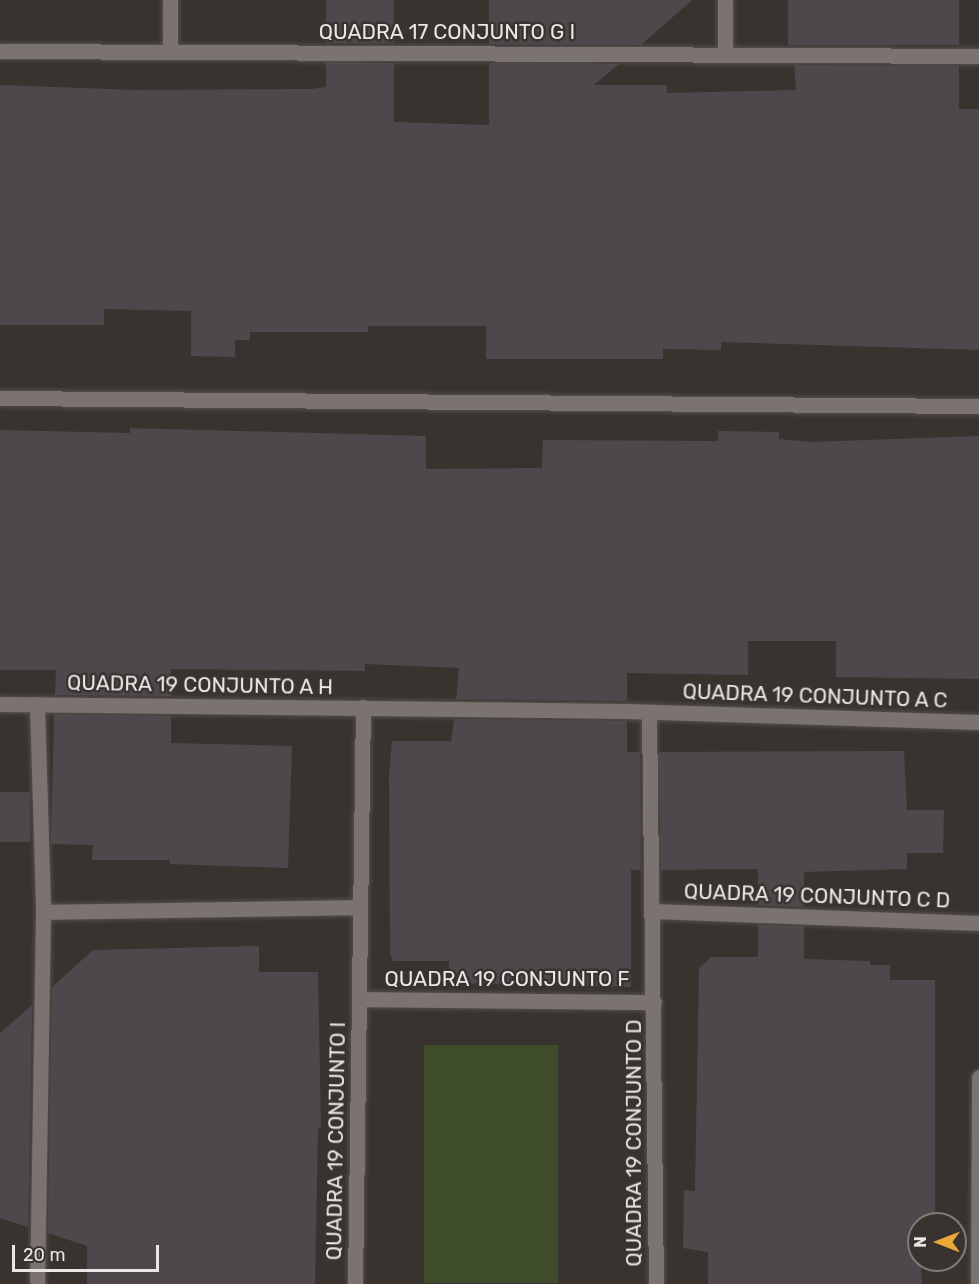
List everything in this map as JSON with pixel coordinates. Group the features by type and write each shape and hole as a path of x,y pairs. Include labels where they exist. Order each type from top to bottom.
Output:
{"street":[{"path":"170,0 170,51"},
{"path":"725,0 725,55"},
{"name":"QUADRA 17 CONJUNTO G I","path":"0,51 979,56"},
{"path":"0,398 979,406"},
{"name":"QUADRA 19 CONJUNTO A H","path":"0,704 649,712"},
{"path":"37,704 42,912 37,1284"},
{"name":"QUADRA 19 CONJUNTO I","path":"355,1284 363,708"},
{"name":"QUADRA 19 CONJUNTO A C","path":"649,712 979,722"},
{"name":"QUADRA 19 CONJUNTO D","path":"649,712 654,911 656,1284"},
{"path":"42,912 359,907"},
{"name":"QUADRA 19 CONJUNTO C D","path":"654,911 979,923"},
{"name":"QUADRA 19 CONJUNTO F","path":"359,999 654,1002"},
{"path":"978,1284 979,1077"}],"green space":[{"path":"424,1045 558,1045 558,1283 424,1283"}],"building":[{"path":"326,0 394,0 394,43 326,43"},
{"path":"489,0 692,0 641,45 489,44"},
{"path":"788,0 959,0 959,45 788,45"},
{"path":"326,62 394,63 394,122 489,125 489,63 619,64 594,85 667,85 667,93 796,90 794,65 959,66 959,109 979,109 979,350 721,342 721,350 663,349 663,359 486,359 486,326 368,326 368,332 250,332 250,340 235,340 235,357 191,356 191,311 104,309 104,325 0,325 0,85 137,90 311,89 326,87"},
{"path":"130,428 426,436 426,469 542,468 543,440 718,441 718,431 779,432 779,439 811,442 979,436 979,679 836,677 836,641 748,641 748,675 627,673 627,701 456,699 459,668 365,664 365,671 171,669 171,696 55,695 56,670 0,670 0,430 130,433"},
{"path":"54,714 171,716 171,743 292,746 288,868 170,864 170,860 92,860 93,845 51,844"},
{"path":"454,719 627,721 627,752 640,752 641,870 631,870 631,987 449,983 449,961 393,961 390,954 389,774 392,741 451,741"},
{"path":"904,751 907,810 944,810 943,853 907,853 907,869 804,872 804,907 758,905 758,869 661,870 659,752"},
{"path":"0,792 30,792 30,842 0,842"},
{"path":"758,925 804,926 804,959 870,961 870,965 890,965 890,980 935,980 935,1212 907,1212 907,1272 921,1272 922,1284 708,1284 708,1252 683,1248 684,1190 695,1191 699,968 711,957 758,957"},
{"path":"259,946 259,972 318,972 321,1128 318,1128 315,1284 87,1284 87,1246 48,1233 52,987 93,950"},
{"path":"32,1005 28,1227 0,1218 0,1033"}]}
